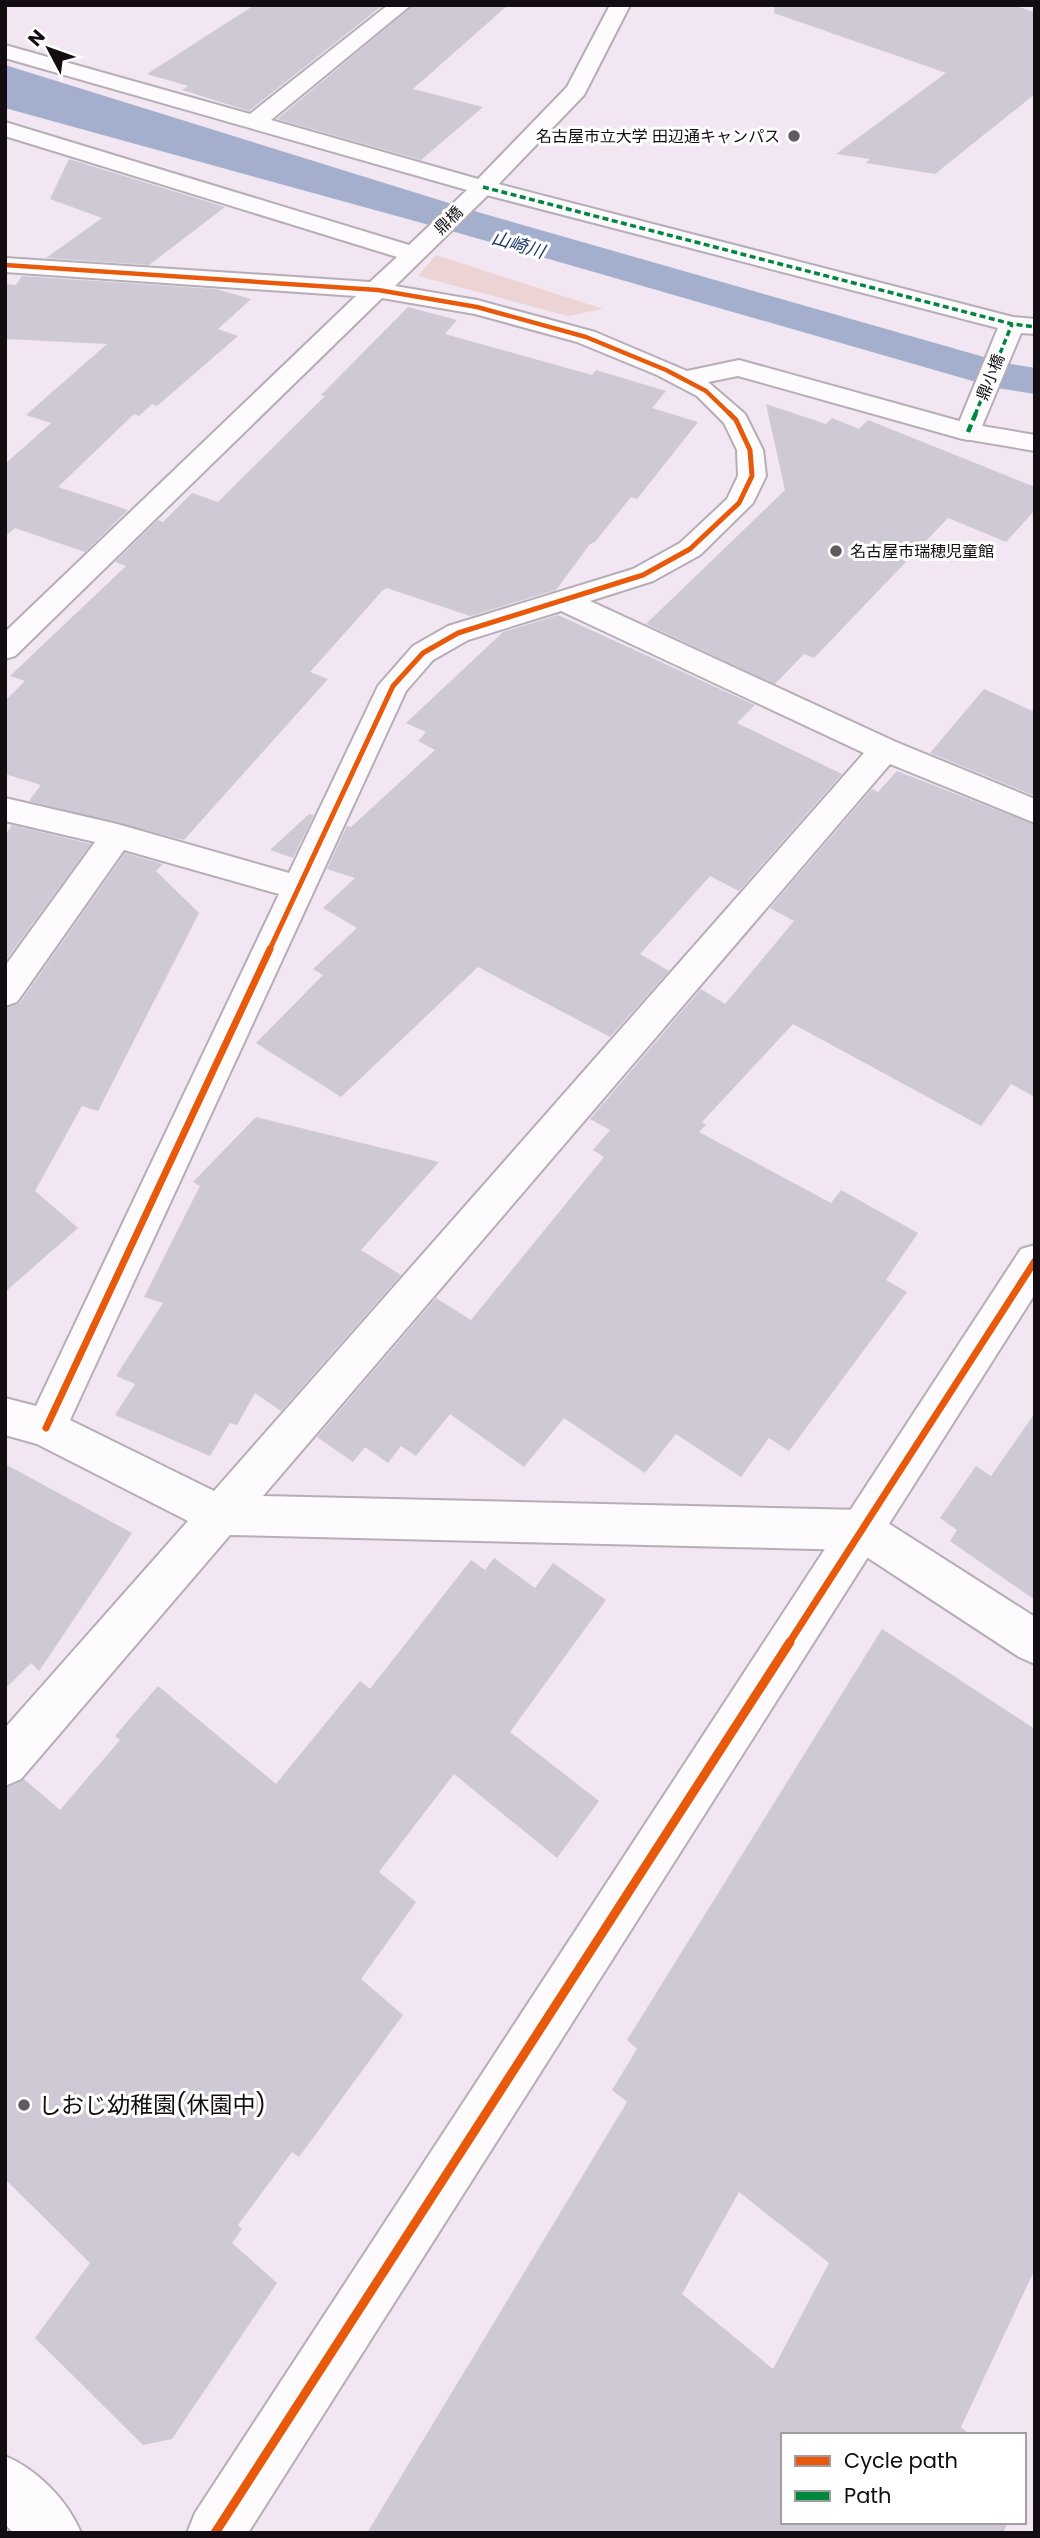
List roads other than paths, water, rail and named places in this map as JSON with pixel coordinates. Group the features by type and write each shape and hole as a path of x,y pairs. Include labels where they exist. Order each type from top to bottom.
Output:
{"street":[{"path":"254,122 401,5"},
{"name":"鼎橋","path":"5,649 378,290 480,190 576,90 620,5"},
{"path":"5,51 480,190 1018,328"},
{"path":"5,129 416,251"},
{"path":"5,265 378,290 477,307 586,337 706,391 736,420 750,450 752,476 739,503 690,549 643,575 458,633 423,653 393,686 46,1429"},
{"name":"鼎小橋","path":"970,427 1018,328"},
{"path":"684,379 740,368 1035,443"},
{"path":"565,600 884,750 1035,812"},
{"path":"5,1763 884,750"},
{"path":"5,809 117,836 300,888"},
{"path":"5,993 117,836"},
{"path":"215,2533 1035,1261"},
{"path":"5,1416 46,1429 219,1516 862,1530 1035,1642"},
{"path":"5,2484 52,2533"}],"water":[{"name":"山崎川","path":"5,65 481,213 1005,363 1035,368 1035,394 997,388 462,234 5,108"}],"place":[{"name":"名古屋市立大学 田辺通キャンパス","path":"794,136"},
{"name":"名古屋市瑞穂児童館","path":"836,551"},
{"name":"しおじ幼稚園(休園中)","path":"24,2105"}]}
